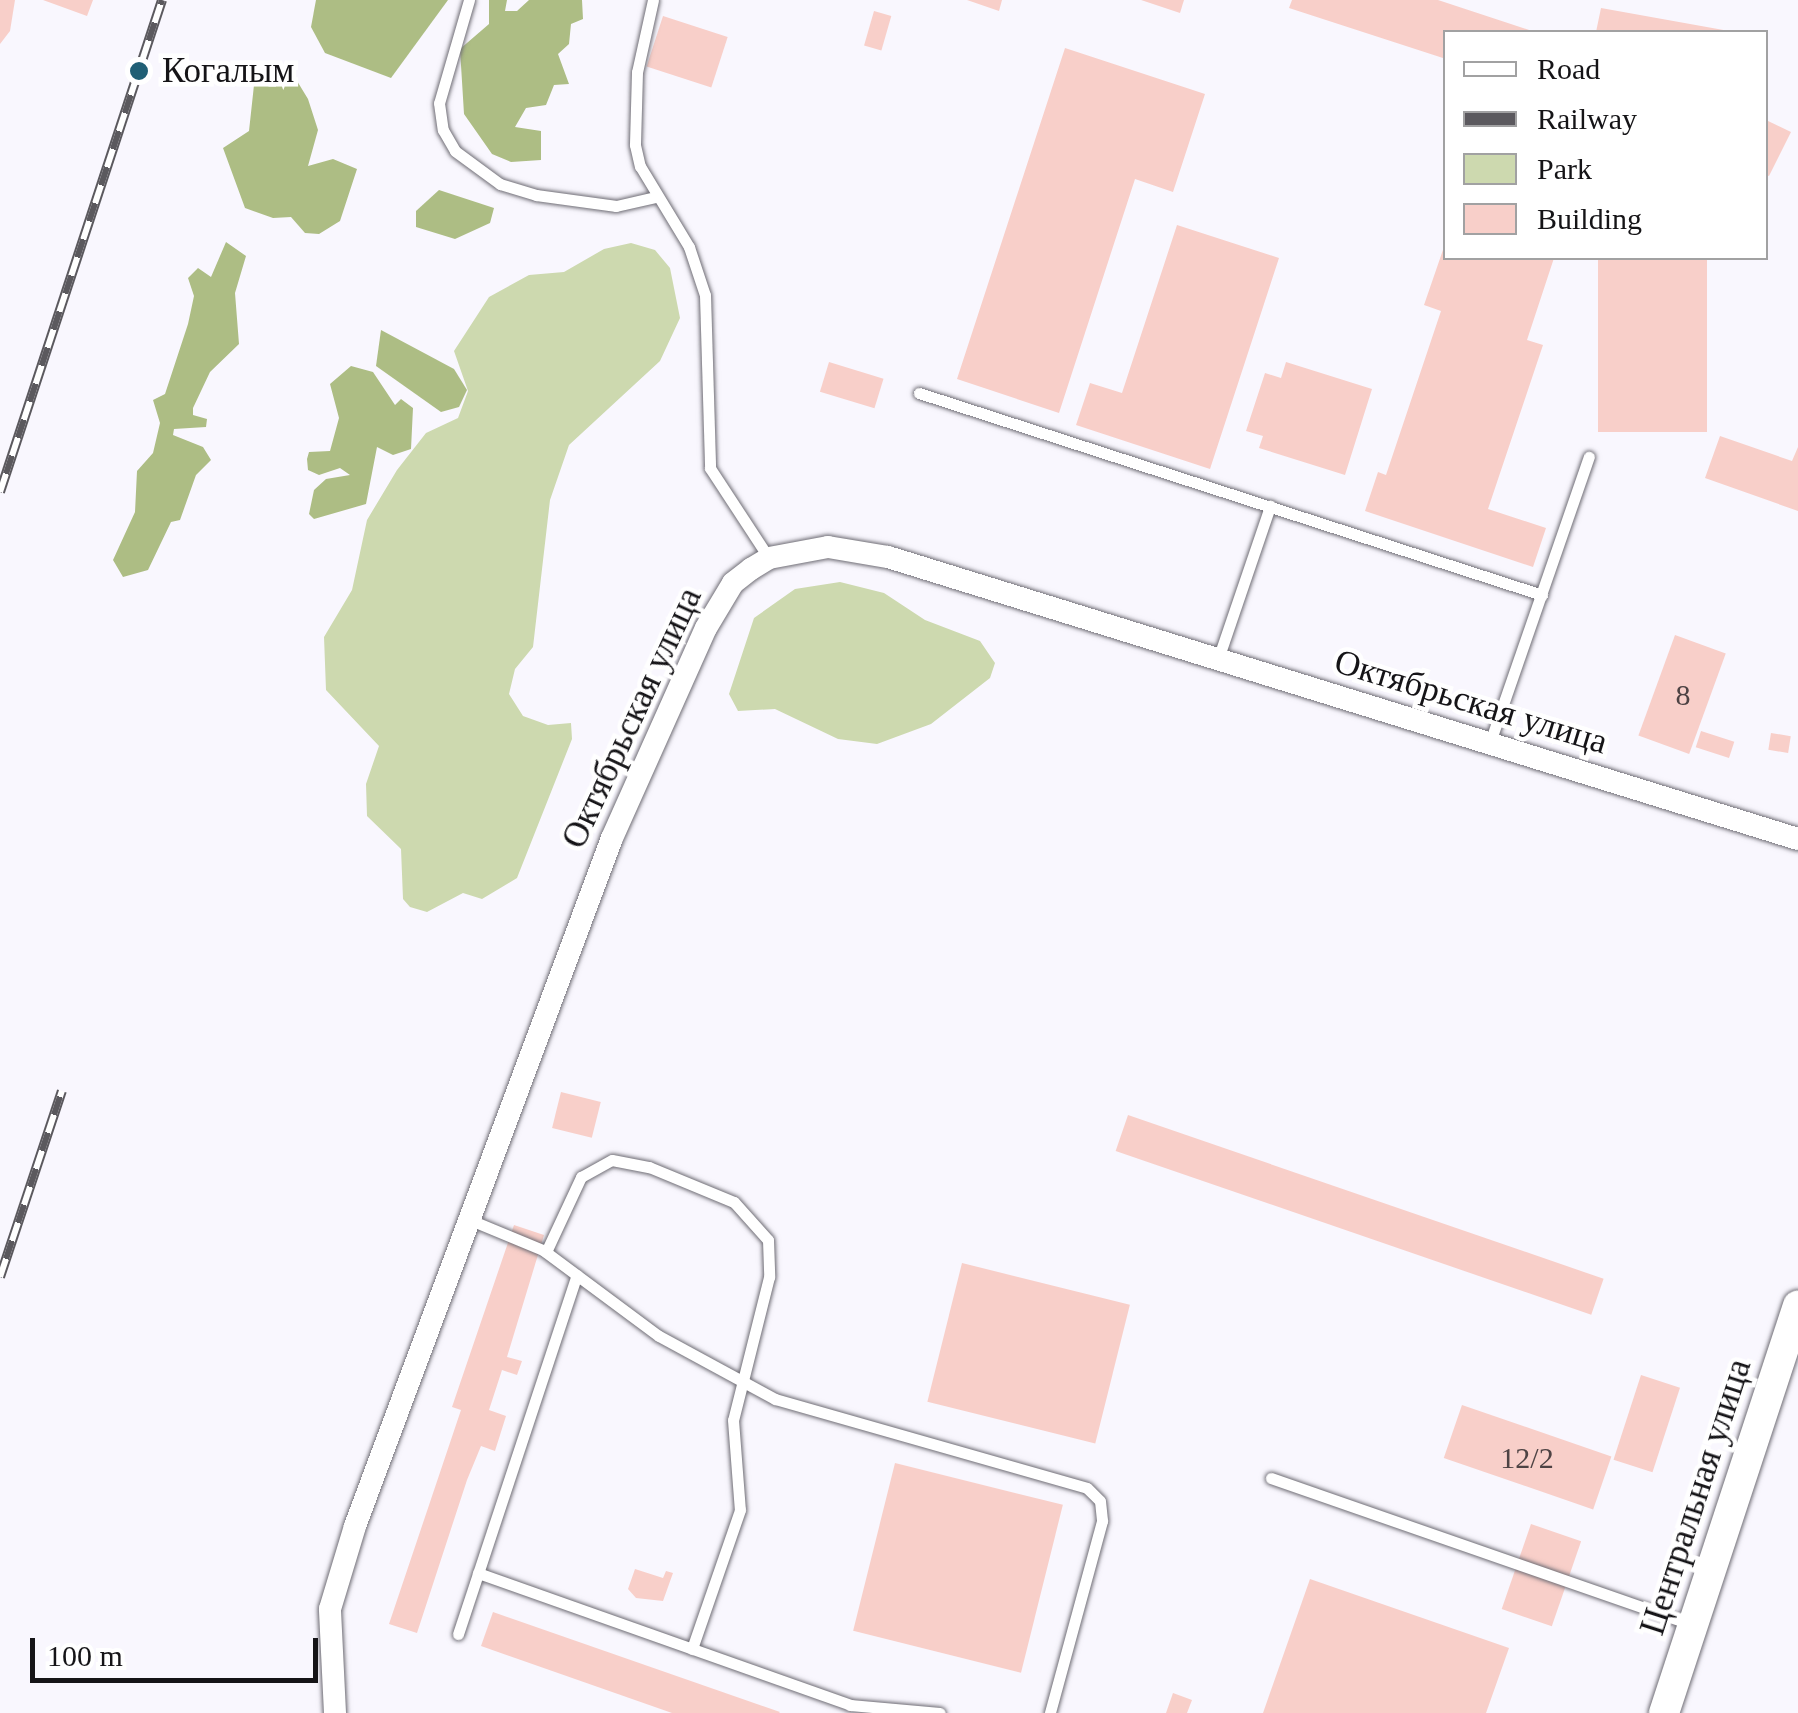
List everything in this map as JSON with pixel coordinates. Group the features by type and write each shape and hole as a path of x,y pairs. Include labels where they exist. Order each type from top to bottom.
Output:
{"street":[{"name":"Октябрьская улица","path":"335,1713 329,1631 337,1579 468,1219 642,767 721,600 769,558 800,550 859,550 1798,840"},
{"name":"Центральная улица","path":"1664,1713 1798,1305"}],"lane":[{"path":"469,0 439,103 455,151 500,184 536,196 616,206 656,197"},
{"path":"653,0 636,72 634,120 640,166 689,247 705,295 710,468 769,558"},
{"path":"919,393 1542,595"},
{"path":"1489,744 1589,456"},
{"path":"1218,660 1270,506"},
{"path":"546,1252 581,1176 612,1160 650,1167 734,1202 760,1226 771,1258 741,1384 732,1448 740,1510 692,1649"},
{"path":"468,1219 546,1252 659,1336 741,1384 814,1414 1087,1488 1100,1500 1102,1521 1050,1713"},
{"path":"458,1634 577,1275"},
{"path":"1272,1478 1694,1625"},
{"path":"478,1573 850,1705 940,1713"}],"green space":[{"path":"316,0 448,0 391,78 325,53 311,27"},
{"path":"489,0 507,0 505,11 517,11 529,0 582,0 583,19 571,24 569,44 558,54 569,84 554,85 546,105 526,108 515,127 541,131 541,160 511,162 492,154 464,114 460,49 489,24"},
{"path":"272,69 294,76 308,99 318,130 308,166 333,159 357,169 340,221 319,234 305,233 291,217 273,218 245,208 223,148 249,131 254,85"},
{"path":"439,190 494,208 490,223 455,239 416,227 416,211"},
{"path":"226,242 246,256 235,293 239,344 210,372 193,408 193,415 207,419 206,427 174,429 173,435 203,447 211,460 196,475 180,520 171,522 148,570 123,577 113,560 135,512 137,471 153,453 160,423 153,400 165,394 188,324 194,296 188,278 198,268 211,277"},
{"path":"631,243 655,250 670,268 680,318 660,361 569,445 550,500 533,647 515,669 509,694 523,716 548,725 571,723 572,739 517,878 482,899 463,893 427,912 410,907 403,899 401,849 367,816 366,784 379,746 326,690 324,637 352,590 367,520 397,470 426,433 458,418 468,391 454,351 489,297 529,275 564,272 604,249"},
{"path":"381,330 454,369 467,390 459,407 441,412 376,366"},
{"path":"351,366 373,372 395,405 401,399 413,408 411,449 393,455 377,447 366,504 314,519 309,514 314,490 326,479 350,475 340,468 319,475 308,470 307,459 309,452 330,451 339,418 330,384"},
{"path":"840,582 884,593 925,620 980,641 995,663 990,678 931,724 877,744 838,739 775,709 738,711 729,694 754,618 795,589"}],"building":[{"path":"0,0 15,0 10,31 0,44"},
{"path":"43,0 93,0 87,16"},
{"path":"967,0 1002,0 999,11"},
{"path":"1141,0 1184,0 1180,13"},
{"path":"1292,0 1438,0 1529,30 1443,30 1443,58 1289,8"},
{"path":"1601,8 1723,30 1596,30"},
{"path":"874,11 891,16 881,51 864,46"},
{"path":"663,16 728,37 711,87 647,66"},
{"path":"1065,48 1205,94 1173,192 1135,179 1059,413 957,379"},
{"path":"1768,121 1791,132 1768,176"},
{"path":"1177,225 1279,258 1210,469 1076,425 1090,383 1122,393"},
{"path":"1443,250 1443,260 1553,260 1527,340 1543,345 1488,509 1546,528 1533,567 1365,511 1378,472 1386,475 1441,311 1424,305"},
{"path":"1598,260 1707,260 1707,432 1598,432"},
{"path":"829,362 884,379 874,408 820,392"},
{"path":"1286,362 1372,389 1345,475 1259,448 1263,436 1246,431 1265,373 1281,378"},
{"path":"1720,436 1792,461 1798,447 1798,511 1705,478"},
{"path":"1675,635 1726,653 1689,754 1638,736"},
{"path":"1701,731 1734,742 1729,758 1696,747"},
{"path":"1771,733 1791,736 1788,753 1768,750"},
{"path":"561,1092 601,1102 592,1138 552,1128"},
{"path":"1128,1115 1604,1279 1591,1315 1116,1151"},
{"path":"514,1225 544,1235 507,1357 522,1361 517,1375 502,1370 489,1410 506,1416 495,1451 481,1446 417,1633 389,1624 461,1410 452,1407"},
{"path":"962,1263 1130,1305 1095,1444 927,1402"},
{"path":"1641,1375 1680,1388 1652,1472 1613,1460"},
{"path":"1462,1405 1611,1456 1593,1509 1444,1458"},
{"path":"895,1463 1063,1505 1021,1673 853,1631"},
{"path":"1531,1524 1581,1541 1552,1626 1502,1609"},
{"path":"635,1569 663,1578 666,1571 673,1573 663,1601 636,1598 628,1589"},
{"path":"1310,1579 1509,1648 1486,1713 1263,1713"},
{"path":"493,1612 780,1712 672,1713 481,1646"},
{"path":"1173,1693 1192,1700 1187,1713 1166,1713"}],"railway":[{"path":"0,492 162,0"},
{"path":"0,1277 62,1091"}],"place":[{"name":"Когалым","path":"139,71"}]}
